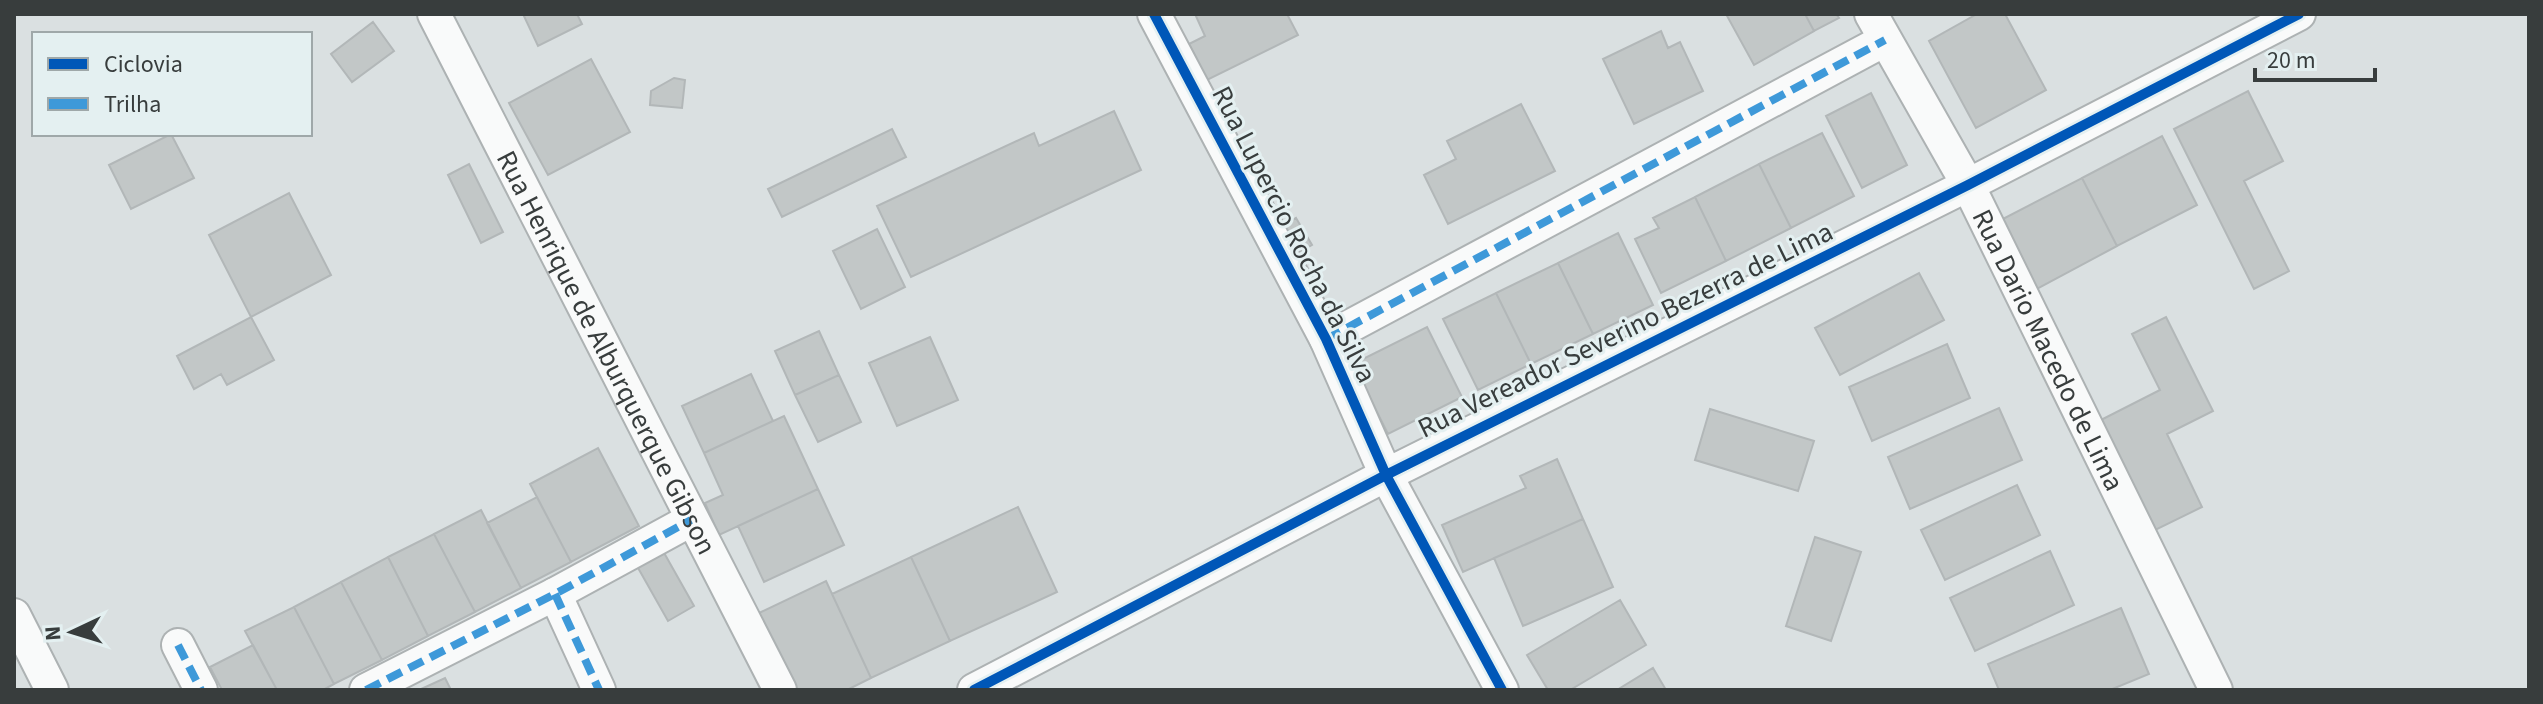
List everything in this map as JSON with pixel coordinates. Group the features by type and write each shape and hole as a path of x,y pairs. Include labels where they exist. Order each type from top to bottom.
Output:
{"street":[{"name":"Rua Henrique de Alburquerque Gibson","path":"434,14 780,690"},
{"name":"Rua Lupercio Rocha da Silva","path":"1154,14 1326,339 1386,475 1502,690"},
{"name":"Rua Vereador Severino Bezerra de Lima","path":"974,690 1386,475 1968,185 2299,14"},
{"path":"1326,339 1878,27"},
{"name":"Rua Dario Macedo de Lima","path":"1878,27 1968,185 2216,690"},
{"path":"366,690 555,594 691,520"},
{"path":"555,594 599,690"},
{"path":"14,615 52,690"},
{"path":"178,645 201,690"}],"building":[{"path":"523,14 577,14 582,24 538,46"},
{"path":"1195,14 1287,14 1298,35 1207,80 1189,44 1205,36"},
{"path":"1726,14 1805,14 1814,31 1754,65"},
{"path":"1805,14 1836,14 1839,18 1814,31"},
{"path":"1977,14 2005,14 2046,90 1976,128 1929,41"},
{"path":"373,22 394,51 352,82 331,54"},
{"path":"1661,31 1668,48 1680,42 1703,91 1634,124 1603,59"},
{"path":"591,59 630,132 548,175 509,103"},
{"path":"674,78 685,80 682,108 650,105 651,91"},
{"path":"2248,91 2283,161 2244,181 2289,271 2254,289 2174,129"},
{"path":"1871,93 1907,165 1862,188 1826,116"},
{"path":"1521,104 1555,171 1448,224 1424,175 1456,159 1447,141"},
{"path":"1114,111 1141,170 911,277 877,206 1034,133 1039,146"},
{"path":"892,129 906,157 782,217 768,189"},
{"path":"1822,133 1854,196 1791,228 1759,164"},
{"path":"172,136 194,178 131,209 109,165"},
{"path":"2162,136 2197,205 2117,246 2082,178"},
{"path":"469,164 503,232 481,243 448,175"},
{"path":"1759,164 1791,228 1726,261 1695,197"},
{"path":"2082,178 2117,246 2035,290 1999,221"},
{"path":"289,193 331,275 251,317 209,235"},
{"path":"1695,197 1726,261 1661,293 1635,239 1659,228 1653,218"},
{"path":"1296,218 1312,245 1293,256 1278,229"},
{"path":"877,229 905,287 861,309 833,251"},
{"path":"1618,233 1653,305 1593,334 1558,263"},
{"path":"1558,263 1593,334 1531,364 1496,293"},
{"path":"1919,273 1944,320 1840,375 1815,328"},
{"path":"1496,293 1531,364 1478,390 1443,319"},
{"path":"251,317 274,360 227,385 221,374 194,389 177,356"},
{"path":"2166,317 2213,411 2167,434 2202,507 2147,534 2093,424 2160,390 2132,334"},
{"path":"1427,327 1462,397 1388,434 1353,364"},
{"path":"819,331 839,375 795,395 775,351"},
{"path":"930,337 958,400 897,426 869,363"},
{"path":"1947,344 1970,398 1872,441 1849,387"},
{"path":"751,374 773,421 704,453 682,406"},
{"path":"839,375 861,422 818,442 795,395"},
{"path":"1999,408 2022,460 1910,509 1888,457"},
{"path":"1710,409 1814,441 1798,491 1695,460"},
{"path":"784,416 818,489 719,535 705,503 723,495 704,453"},
{"path":"598,448 639,526 571,562 530,484"},
{"path":"1557,459 1583,519 1463,572 1442,525 1526,488 1520,476"},
{"path":"2017,485 2040,535 1945,580 1921,530"},
{"path":"818,489 844,545 764,582 738,526"},
{"path":"537,497 571,562 521,588 487,523"},
{"path":"1018,507 1057,592 950,641 911,557"},
{"path":"481,510 521,588 475,612 434,534"},
{"path":"1583,519 1613,587 1523,626 1494,558"},
{"path":"434,534 475,612 428,636 388,557"},
{"path":"1815,537 1861,552 1831,641 1786,626"},
{"path":"663,551 694,606 668,621 637,566"},
{"path":"2050,551 2074,605 1975,651 1950,598"},
{"path":"388,557 428,636 382,660 341,582"},
{"path":"911,557 950,641 871,678 832,594"},
{"path":"826,581 871,678 847,690 796,690 759,613"},
{"path":"341,582 382,660 334,684 294,607"},
{"path":"1620,600 1646,645 1570,690 1548,690 1527,655"},
{"path":"294,607 334,684 323,690 277,690 245,631"},
{"path":"2121,608 2149,674 2110,690 1999,690 1988,664"},
{"path":"253,645 277,690 222,690 210,667"},
{"path":"1653,668 1666,690 1617,690"},
{"path":"445,678 451,690 419,690"}],"marked path":[{"path":"1326,339 1885,40"},
{"path":"366,690 555,594 691,520"},
{"path":"555,594 599,690"},
{"path":"178,645 201,690"}],"cycle path":[{"path":"1154,14 1326,339 1386,475 1502,690"},
{"path":"974,690 1386,475 1968,185 2299,14"}]}
